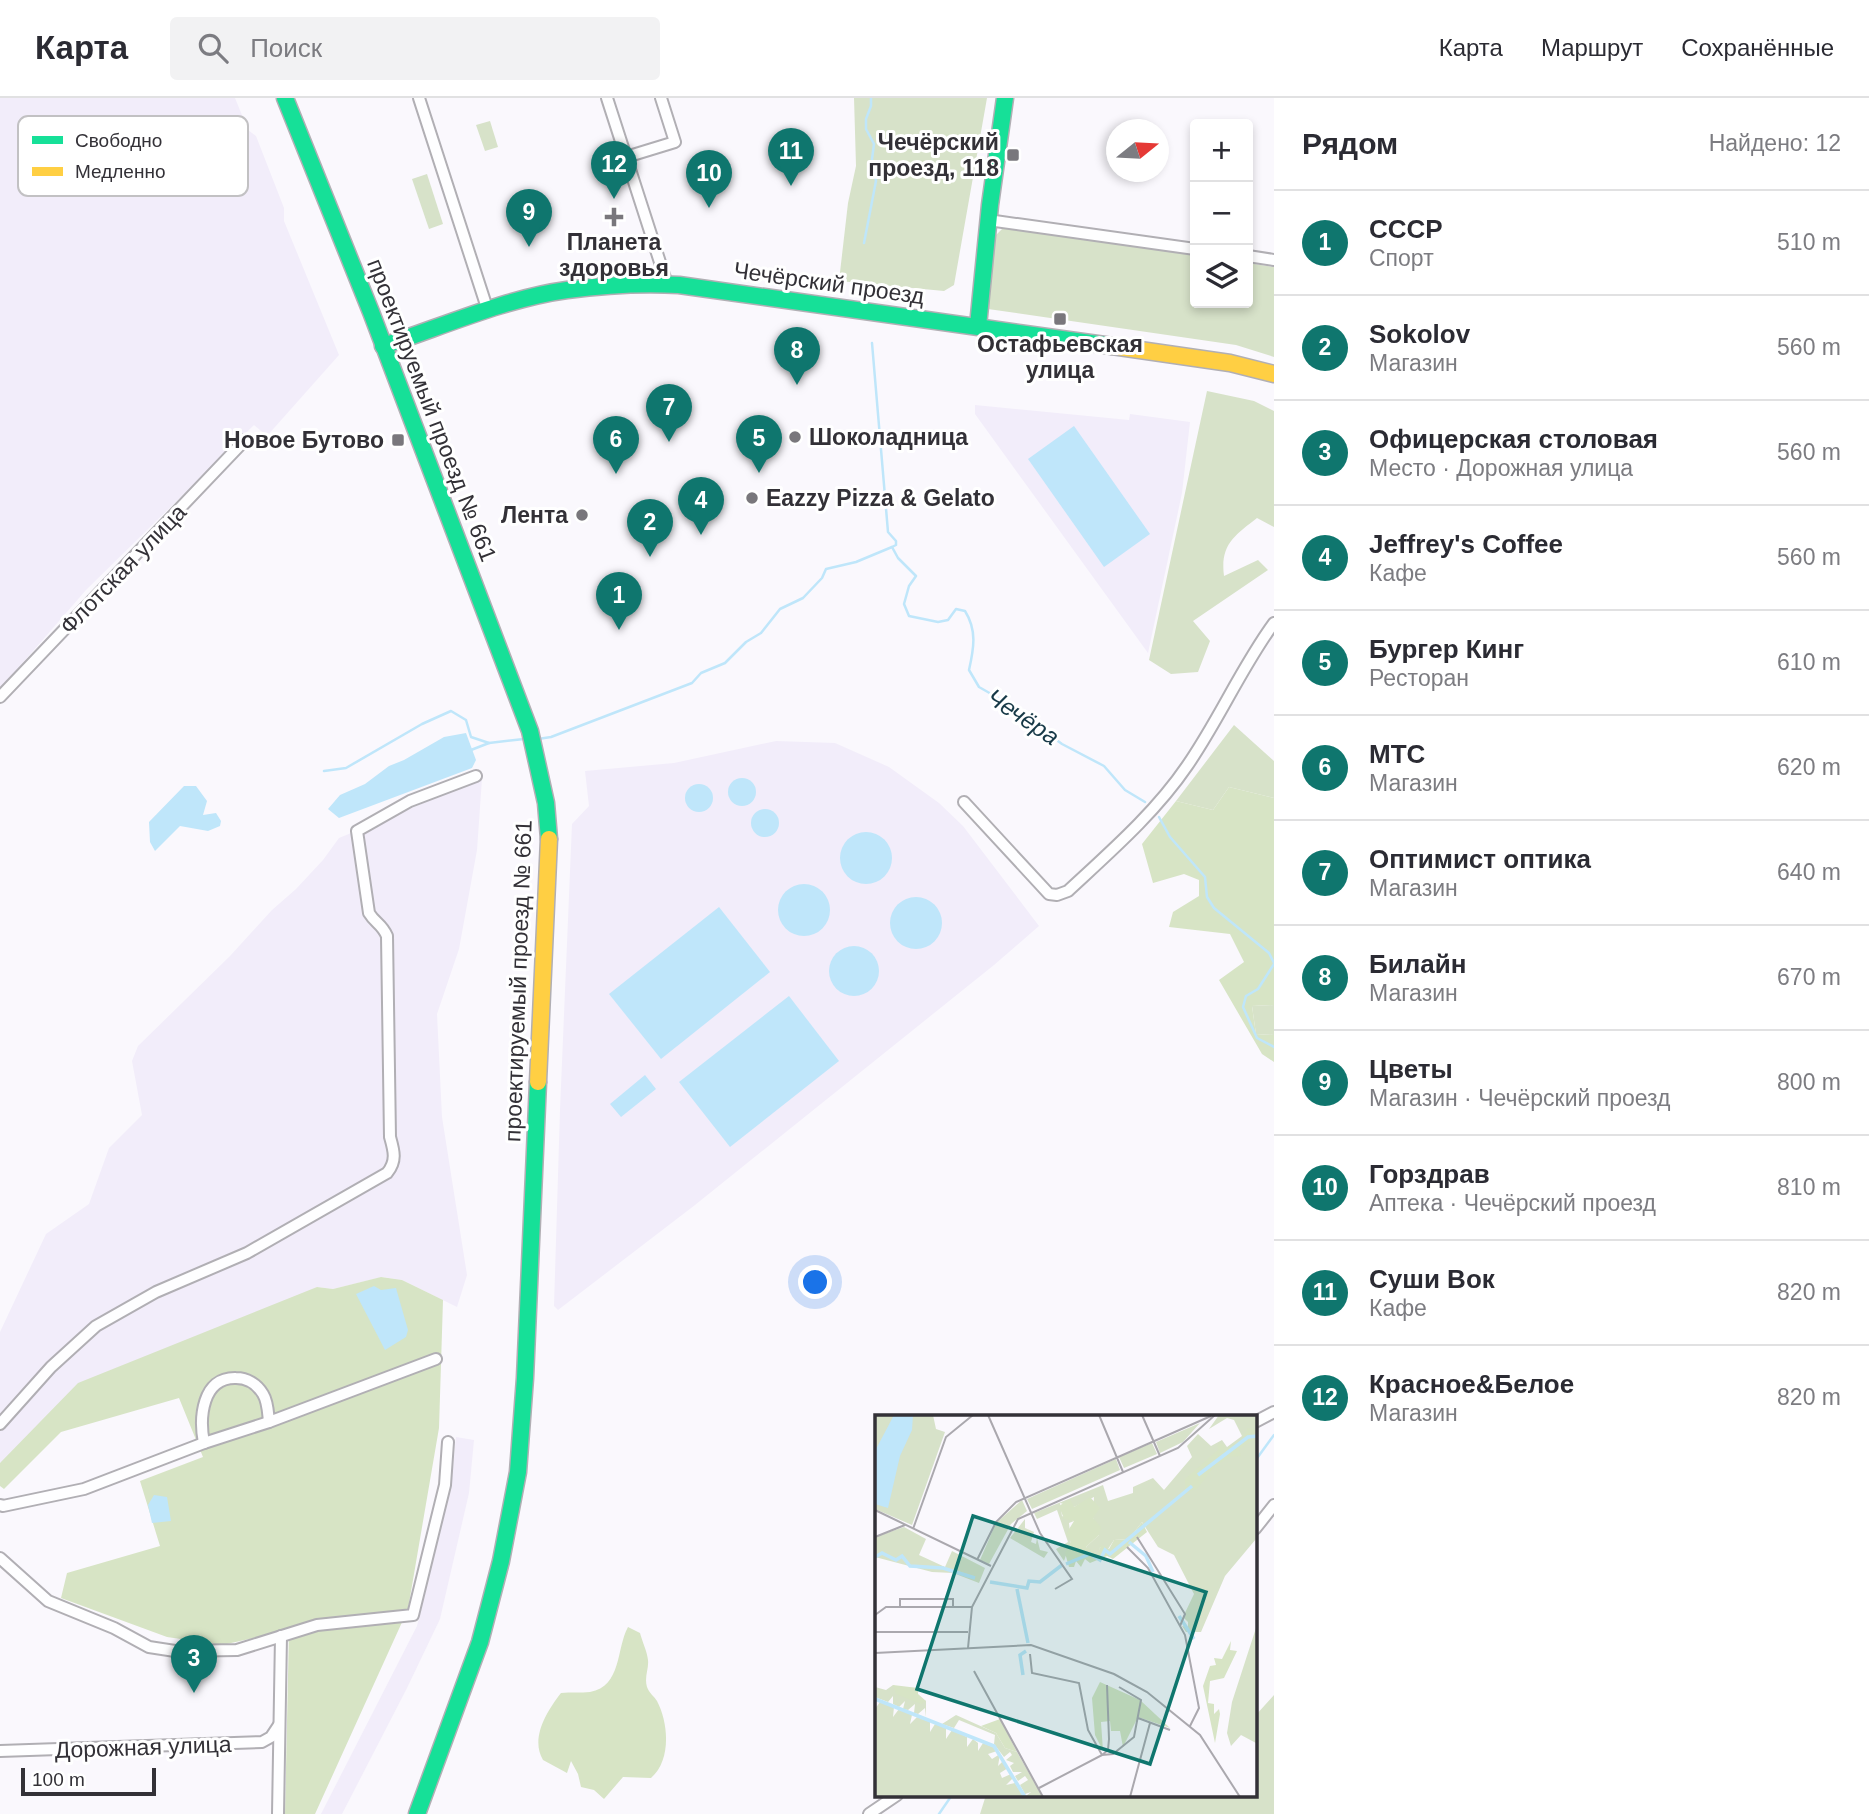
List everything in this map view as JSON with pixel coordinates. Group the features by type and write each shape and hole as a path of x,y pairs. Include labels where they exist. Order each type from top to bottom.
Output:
{"main road":[{"name":"проектируемый проезд № 661","path":"285,98 530,731 546,803 549,845 525,1378 518,1472 501,1561 480,1642 417,1814"},
{"path":"978,326 988,219 1005,98"},
{"name":"Чечёрский проезд","path":"383,346 488,311 565,290 635,283 667,284 1230,363 1274,374"}],"street":[{"path":"419,98 488,311"},
{"path":"607,98 667,284"},
{"path":"626,158 675,142 661,98"},
{"path":"988,219 1190,248"},
{"path":"1253,257 1274,260"},
{"name":"Флотская улица","path":"0,698 245,440"},
{"path":"964,802 1049,894 1057,895 1068,891 1154,807 1188,764 1224,707 1255,650 1274,623"},
{"path":"0,1424 51,1367 96,1326 156,1292 247,1253 387,1173 393,1166 394,1154 390,1137 387,936 383,925 369,913 358,831 410,802 476,776"},
{"path":"0,1505 84,1489 436,1359"},
{"path":"204,1443 202,1408 211,1390 220,1381 228,1378 251,1381 263,1394 269,1422"},
{"path":"1256,1421 1274,1412"},
{"path":"0,1558 48,1601 114,1628 149,1647 174,1651 237,1650 317,1625 413,1615 445,1485 448,1442"},
{"path":"1256,1528 1274,1505"},
{"path":"278,1814 281,1636"},
{"name":"Дорожная улица","path":"0,1751 262,1742 271,1737 278,1726"},
{"path":"869,1814 894,1797"}],"shaded area":[{"path":"0,98 235,98 242,116 18,116 18,196 248,196 248,130 256,136 284,208 284,221 339,355 267,436 254,425 86,590 0,689"},
{"path":"975,405 1129,420 1130,414 1190,422 1182,493 1148,653 975,414"},
{"path":"776,741 835,743 889,767 939,803 963,826 1039,926 695,1205 558,1310 554,1306 572,824 589,806 585,771 674,763"},
{"path":"482,779 477,850 459,949 437,1014 442,1117 467,1275 457,1307 402,1280 382,1277 333,1289 317,1287 0,1463 0,1332 46,1234 89,1204 109,1148 142,1115 132,1061 138,1046 296,889 339,838"},
{"path":"456,1437 474,1440 469,1493 440,1619 342,1814 321,1814 417,1626 451,1488"}],"green space":[{"path":"854,98 987,98 954,285 944,291 839,281 848,203 856,166"},
{"path":"490,121 498,147 485,151 476,125"},
{"path":"427,174 443,224 429,229 412,179"},
{"path":"1010,227 1190,254 1190,308 1253,308 1253,264 1274,267 1274,357 1236,345 988,309 996,235 1002,229"},
{"path":"1207,391 1254,401 1274,411 1274,527 1257,518 1230,542 1224,556 1224,576 1258,560 1268,570 1193,621 1210,641 1198,672 1171,674 1149,660"},
{"path":"1234,725 1274,761 1274,798 1229,787 1213,810 1176,801"},
{"path":"1229,787 1274,798 1274,1005 1252,1006 1256,1034 1274,1035 1274,1062 1262,1054 1219,980 1244,962 1230,934 1169,927 1173,912 1199,896 1199,880 1184,874 1153,883 1142,844 1176,801 1213,810"},
{"path":"1274,1005 1274,1035 1256,1034 1252,1006"},
{"path":"381,1277 402,1280 443,1300 439,1428 408,1609 315,1814 285,1814 289,1630 222,1645 167,1637 61,1598 67,1573 160,1546 140,1481 203,1457 179,1398 61,1432 4,1489 0,1486 0,1463 78,1383 317,1287 333,1289"},
{"path":"628,1627 640,1633 647,1653 646,1683 664,1720 665,1752 651,1778 623,1777 604,1799 594,1790 581,1787 571,1761 567,1773 543,1760 539,1752 539,1734 550,1708 561,1693 590,1692 608,1682 613,1675"},
{"path":"1274,1695 1274,1814 980,1814 985,1797 1256,1797 1256,1715"}],"water":[{"path":"1074,426 1150,534 1104,567 1028,459"},
{"path":"466,733 476,760 472,768 339,818 328,809 340,795 365,784 389,766 444,737"},
{"path":"742,778 752,782 756,792 752,802 742,806 732,802 728,792 732,782"},
{"path":"699,784 709,788 713,798 709,808 699,812 689,808 685,798 689,788"},
{"path":"184,786 196,786 207,801 203,815 216,813 221,821 220,826 208,831 180,826 155,851 150,842 149,822"},
{"path":"765,809 775,813 779,823 775,833 765,837 755,833 751,823 755,813"},
{"path":"866,832 876,834 884,840 890,848 890,868 884,876 876,882 866,884 856,882 848,876 842,868 840,858 842,848 848,840 856,834"},
{"path":"804,884 823,891 830,910 823,929 804,936 785,929 778,910 785,891"},
{"path":"916,897 926,899 934,905 940,913 940,933 934,941 926,947 916,949 906,947 898,941 892,933 890,923 892,913 898,905 906,899"},
{"path":"719,907 770,972 661,1059 609,994"},
{"path":"854,946 872,953 879,971 872,989 854,996 836,989 829,971 836,953"},
{"path":"789,996 839,1061 730,1147 679,1082"},
{"path":"645,1075 656,1089 621,1117 610,1104"},
{"path":"374,1286 381,1290 396,1288 408,1330 406,1337 385,1350 356,1294"},
{"path":"154,1495 167,1497 171,1521 152,1523 148,1505"}],"waterway":[{"name":"Чечёра","path":"864,243 876,181 872,159 874,144 866,129 871,98"},
{"name":"Чечёра","path":"872,343 888,532 896,541 896,545 892,547 898,558 916,576 909,586 904,604 909,616 938,622 948,620 956,609 965,611 973,639 969,670 979,687 1062,744 1104,766 1125,790 1145,802"},
{"path":"538,739 551,737 692,683 701,673 725,663 746,642 761,633 780,609 803,598 822,578 826,569 856,562 892,547"},
{"path":"324,771 346,768 422,724 451,711 466,720 471,737 489,743"},
{"path":"471,750 489,743 524,739"},
{"name":"Чечёра","path":"1159,817 1170,837 1205,877 1207,897 1214,908 1269,953 1274,963"},
{"name":"Чечёра","path":"1274,964 1258,989 1246,996 1243,1007 1257,1038 1274,1047"},
{"path":"1256,1460 1274,1435"},
{"path":"939,1814 951,1797"}],"traffic: fast":[{"path":"285,98 371,312 530,731 546,803 549,839"},
{"path":"978,326 990,205 1005,98"},
{"path":"383,346 521,299 567,290 651,284 679,285 1112,346"},
{"path":"417,1814 480,1642 501,1561 518,1472 525,1378 538,1082"}],"traffic: slow":[{"path":"1112,346 1230,363 1274,374"},
{"path":"538,1082 549,839"}],"place":[{"name":"Чечёрский проезд, 118","path":"1013,155"},
{"name":"Суши Вок","path":"791,186"},
{"name":"Красное&Белое","path":"614,199"},
{"name":"Горздрав","path":"709,208"},
{"name":"Планета здоровья","path":"614,217"},
{"name":"Цветы","path":"529,247"},
{"name":"Остафьевская улица","path":"1060,319"},
{"name":"Билайн","path":"797,385"},
{"name":"Шоколадница","path":"795,437"},
{"name":"Новое Бутово","path":"398,440"},
{"name":"Оптимист оптика","path":"669,442"},
{"name":"Бургер Кинг","path":"759,473"},
{"name":"МТС","path":"616,474"},
{"name":"Eazzy Pizza & Gelato","path":"752,498"},
{"name":"Лента","path":"582,515"},
{"name":"Jeffrey's Coffee","path":"701,535"},
{"name":"Sokolov","path":"650,557"},
{"name":"СССР","path":"619,630"},
{"name":"Офицерская столовая","path":"194,1693"}]}
